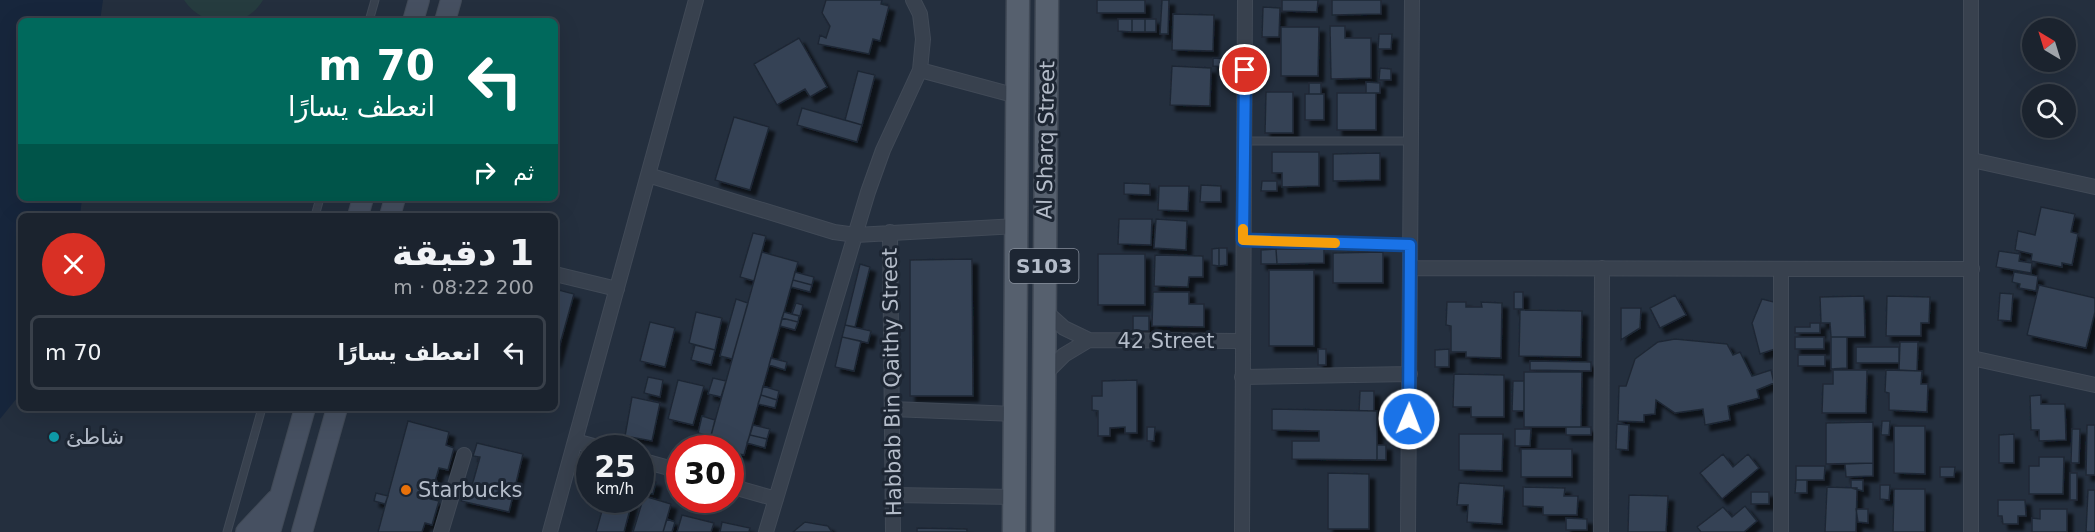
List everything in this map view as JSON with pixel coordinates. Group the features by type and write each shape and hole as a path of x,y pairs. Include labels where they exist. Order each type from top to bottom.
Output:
{"main road":[{"path":"414,18 419,0"},
{"path":"446,18 451,0"},
{"name":"Al Sharq Street","path":"1014,532 1018,0"},
{"name":"Al Sharq Street","path":"1043,532 1047,0"},
{"path":"1017,102 1025,184 1033,193 1045,193"},
{"path":"270,532 304,411"},
{"path":"302,532 336,411"},
{"path":"246,532 281,493"}],"street":[{"path":"550,532 696,0"},
{"path":"766,532 883,150 920,70 923,39 920,14 913,0"},
{"path":"1242,532 1245,0"},
{"path":"1408,532 1412,0"},
{"path":"1971,532 1974,4"},
{"path":"920,70 1017,102"},
{"path":"1972,160 2095,187"},
{"path":"648,176 807,226 856,235 1017,226"},
{"name":"Habbab Bin Qaithy Street","path":"890,232 893,532"},
{"path":"1410,268 1972,269"},
{"path":"1601,532 1602,268"},
{"path":"1780,268 1781,532"},
{"path":"558,275 617,290"},
{"name":"42 Street","path":"1044,310 1064,328 1089,340 1242,341"},
{"name":"42 Street","path":"1043,375 1064,355 1089,340"},
{"path":"1972,358 2095,385"},
{"path":"1242,377 1410,374"},
{"path":"892,409 1015,414"},
{"path":"441,532 464,455"},
{"path":"744,490 776,499"},
{"path":"893,495 1014,497"}],"lane":[{"path":"370,18 375,0"},
{"path":"1244,141 1411,141"},
{"path":"1243,240 1410,245"},
{"path":"227,532 261,411"}],"green space":[{"path":"184,0 263,0 255,10 243,18 206,18 192,9"}],"water":[{"path":"0,0 103,0 100,18 18,18 18,201 82,201 80,213 18,213 18,397 0,419"}],"building":[{"path":"826,0 882,0 881,4 889,6 880,41 873,39 869,54 818,44 820,35 826,38 830,26 822,13"},
{"path":"1097,0 1145,0 1145,13 1097,13"},
{"path":"1162,0 1169,0 1168,34 1160,34"},
{"path":"1282,0 1318,0 1317,12 1282,11"},
{"path":"1332,0 1381,0 1381,14 1332,15"},
{"path":"1263,7 1280,8 1279,37 1262,37"},
{"path":"1173,14 1214,15 1213,51 1172,50"},
{"path":"1118,19 1132,19 1132,32 1118,31"},
{"path":"1132,19 1145,19 1145,32 1132,32"},
{"path":"1145,19 1156,19 1156,32 1145,32"},
{"path":"1330,26 1345,26 1345,38 1371,38 1371,78 1331,79"},
{"path":"1281,27 1319,27 1318,76 1281,76"},
{"path":"1379,34 1392,34 1391,49 1378,49"},
{"path":"799,38 827,87 810,97 805,89 777,105 754,64"},
{"path":"1213,58 1228,59 1227,67 1213,66"},
{"path":"1172,66 1211,68 1210,106 1170,105"},
{"path":"1380,68 1391,69 1391,80 1379,80"},
{"path":"858,71 875,75 862,125 845,120"},
{"path":"1366,82 1380,83 1380,93 1366,93"},
{"path":"1309,83 1321,83 1321,94 1309,94"},
{"path":"1266,92 1293,92 1293,133 1265,133"},
{"path":"1337,93 1376,93 1376,130 1337,130"},
{"path":"1305,94 1324,94 1324,120 1305,120"},
{"path":"802,108 862,125 857,142 797,125"},
{"path":"734,117 769,127 750,190 715,180"},
{"path":"1272,152 1319,152 1319,186 1282,187 1282,173 1272,173"},
{"path":"1380,153 1380,180 1333,181 1333,154"},
{"path":"1262,181 1277,181 1277,191 1261,191"},
{"path":"1124,183 1150,184 1150,195 1124,194"},
{"path":"1201,185 1221,186 1221,202 1200,202"},
{"path":"1159,186 1189,186 1188,211 1158,210"},
{"path":"2041,207 2075,214 2071,232 2078,234 2072,265 2062,263 2062,267 2031,261 2032,254 2015,250 2018,231 2035,235"},
{"path":"1119,219 1152,219 1151,245 1118,244"},
{"path":"1156,219 1187,221 1186,250 1154,248"},
{"path":"753,233 766,236 754,281 740,277"},
{"path":"1219,248 1227,248 1227,265 1219,266"},
{"path":"1219,248 1219,266 1212,265 1212,249"},
{"path":"1276,249 1324,249 1324,263 1277,264"},
{"path":"1276,249 1277,264 1261,264 1261,250"},
{"path":"1999,251 2020,254 2019,261 2032,263 2031,273 1996,267"},
{"path":"762,252 798,262 744,455 744,435 711,435"},
{"path":"1383,252 1383,283 1333,283 1333,253"},
{"path":"1098,254 1145,254 1145,305 1098,305"},
{"path":"1155,255 1203,256 1203,277 1189,277 1188,287 1154,286"},
{"path":"972,259 973,396 910,396 910,260"},
{"path":"860,264 870,267 855,327 845,325"},
{"path":"1269,270 1314,270 1314,346 1269,346"},
{"path":"795,272 814,277 812,285 793,280"},
{"path":"2014,272 2038,276 2036,291 2019,288 2020,284 2012,282"},
{"path":"793,280 812,285 810,292 791,287"},
{"path":"2039,285 2095,298 2095,312 2086,348 2027,335"},
{"path":"558,290 574,294 558,351"},
{"path":"1153,292 1189,292 1189,304 1204,304 1204,327 1152,326"},
{"path":"1514,292 1523,292 1523,309 1514,309"},
{"path":"2000,293 2013,294 2011,321 1998,320"},
{"path":"1675,295 1686,315 1660,328 1650,308"},
{"path":"1864,296 1865,337 1831,337 1830,323 1821,323 1820,297"},
{"path":"1887,296 1930,297 1929,323 1921,323 1921,336 1886,336"},
{"path":"736,299 748,303 732,359 720,356"},
{"path":"1762,299 1774,302 1775,349 1760,354 1752,323"},
{"path":"1447,302 1466,302 1466,307 1482,307 1481,302 1502,303 1501,358 1466,357 1466,352 1451,352 1451,326 1446,325"},
{"path":"796,303 803,305 800,316 792,314"},
{"path":"1621,308 1641,308 1640,328 1621,340"},
{"path":"1520,310 1582,311 1581,357 1519,356"},
{"path":"696,312 722,318 715,350 689,343"},
{"path":"784,312 799,316 798,322 782,318"},
{"path":"1133,316 1149,316 1149,331 1133,331"},
{"path":"782,318 798,322 795,330 780,326"},
{"path":"650,322 675,328 665,367 640,361"},
{"path":"1810,323 1820,323 1820,333 1795,333 1795,327 1810,327"},
{"path":"845,325 871,331 868,343 842,337"},
{"path":"842,337 861,341 854,371 835,367"},
{"path":"1795,337 1824,337 1824,349 1795,349"},
{"path":"1831,337 1847,337 1847,368 1831,369"},
{"path":"1675,339 1727,344 1733,355 1740,352 1752,376 1771,370 1774,383 1757,390 1759,398 1728,406 1730,420 1705,425 1703,409 1675,413 1656,400 1655,414 1644,415 1644,422 1618,421 1619,386 1626,386 1635,359 1658,342"},
{"path":"1900,342 1918,342 1917,371 1899,370"},
{"path":"695,345 715,350 711,365 691,360"},
{"path":"1856,347 1899,347 1899,363 1856,363"},
{"path":"1318,349 1326,349 1326,365 1318,365"},
{"path":"1449,349 1449,367 1435,367 1435,350"},
{"path":"1798,355 1825,355 1825,366 1798,366"},
{"path":"771,358 787,362 785,370 769,365"},
{"path":"1530,361 1591,362 1591,371 1530,370"},
{"path":"1833,370 1867,370 1866,413 1822,413 1823,384 1833,384"},
{"path":"1886,370 1922,371 1921,384 1928,384 1927,412 1889,410 1889,393 1885,392"},
{"path":"1524,372 1582,372 1581,427 1524,427"},
{"path":"1454,374 1504,375 1504,417 1471,417 1471,407 1453,407"},
{"path":"648,377 663,380 660,397 644,393"},
{"path":"713,378 726,381 721,397 708,394"},
{"path":"678,380 704,386 693,425 668,419"},
{"path":"1137,380 1137,433 1125,433 1125,427 1110,428 1110,436 1098,436 1098,411 1092,410 1092,396 1102,396 1102,381"},
{"path":"1513,381 1524,381 1524,411 1512,411"},
{"path":"763,386 779,391 777,400 761,395"},
{"path":"1360,391 1374,391 1374,411 1359,411"},
{"path":"761,395 777,400 775,408 758,404"},
{"path":"2041,395 2041,404 2065,404 2066,440 2039,441 2039,430 2031,430 2030,396"},
{"path":"632,397 660,403 653,435 625,435"},
{"path":"1272,409 1377,411 1377,460 1292,459 1292,441 1319,441 1319,431 1272,430"},
{"path":"702,416 715,420 711,435 698,433"},
{"path":"408,421 449,432 446,445 454,448 448,470 439,468 430,499 439,501 432,525 425,523 422,532 378,532"},
{"path":"1882,421 1890,421 1889,435 1881,435"},
{"path":"1873,422 1873,463 1826,464 1826,423"},
{"path":"1617,424 1629,425 1628,450 1616,449"},
{"path":"753,425 770,429 767,439 750,435"},
{"path":"2087,425 2095,425 2095,475 2086,475"},
{"path":"1894,426 1925,426 1925,474 1894,473"},
{"path":"1147,427 1155,427 1154,441 1147,441"},
{"path":"1566,427 1591,427 1591,435 1566,435"},
{"path":"1515,429 1531,429 1530,446 1515,446"},
{"path":"2072,429 2080,429 2079,463 2071,463"},
{"path":"1459,434 1503,434 1502,471 1459,470"},
{"path":"2014,434 2014,463 1999,463 1999,435"},
{"path":"750,435 767,439 765,448 747,443"},
{"path":"477,443 523,454 509,512 461,501 464,487 471,489 480,457 473,456"},
{"path":"1377,445 1386,445 1386,460 1377,460"},
{"path":"1521,449 1572,449 1572,477 1521,477"},
{"path":"1723,454 1733,467 1748,454 1759,468 1722,499 1700,473"},
{"path":"2039,457 2064,457 2063,494 2029,494 2029,466 2039,466"},
{"path":"1873,463 1873,476 1846,477 1845,464"},
{"path":"1796,466 1825,466 1824,480 1796,480"},
{"path":"1940,467 1955,467 1954,477 1940,477"},
{"path":"1328,473 1369,474 1369,529 1328,529"},
{"path":"2070,473 2077,473 2077,500 2070,500"},
{"path":"1796,480 1807,480 1807,493 1795,493"},
{"path":"1851,480 1863,480 1863,491 1851,488"},
{"path":"1459,483 1504,486 1502,524 1467,522 1468,505 1457,505"},
{"path":"1880,485 1890,485 1889,500 1880,499"},
{"path":"1523,487 1565,488 1564,496 1578,496 1577,515 1543,515 1543,507 1523,506"},
{"path":"1827,487 1857,488 1856,532 1825,532"},
{"path":"1894,489 1925,489 1925,532 1893,532"},
{"path":"2088,490 2095,490 2095,532 2086,532"},
{"path":"1751,492 1769,492 1769,504 1751,504"},
{"path":"376,493 388,496 385,504 374,501"},
{"path":"1629,495 1668,496 1666,532 1628,532"},
{"path":"654,499 666,503 666,513 668,513 663,532 633,532 639,513 654,513"},
{"path":"1998,500 2025,500 2026,516 2018,516 2018,524 2003,524 2002,516 1998,516"},
{"path":"1745,506 1757,521 1744,532 1701,532 1697,527 1723,507 1732,517"},
{"path":"1856,509 1868,509 1868,523 1858,522"},
{"path":"2040,509 2067,509 2067,532 2032,532 2032,518 2040,519"},
{"path":"601,513 629,513 624,532 596,532"},
{"path":"682,515 714,523 711,532 677,532"},
{"path":"1566,518 1587,519 1587,530 1566,530"},
{"path":"667,519 675,522 672,532 663,532"},
{"path":"722,522 750,528 749,532 720,532"},
{"path":"805,522 828,526 832,532 793,532"},
{"path":"917,528 967,529 967,532 917,532"}],"slow traffic":[{"path":"1243,229 1243,240 1335,243"}],"place":[{"name":"شاطئ","path":"54,437"},
{"name":"Starbucks","path":"406,490"}],"route":[{"path":"1245,70 1243,240 1410,245 1409,419"}]}
